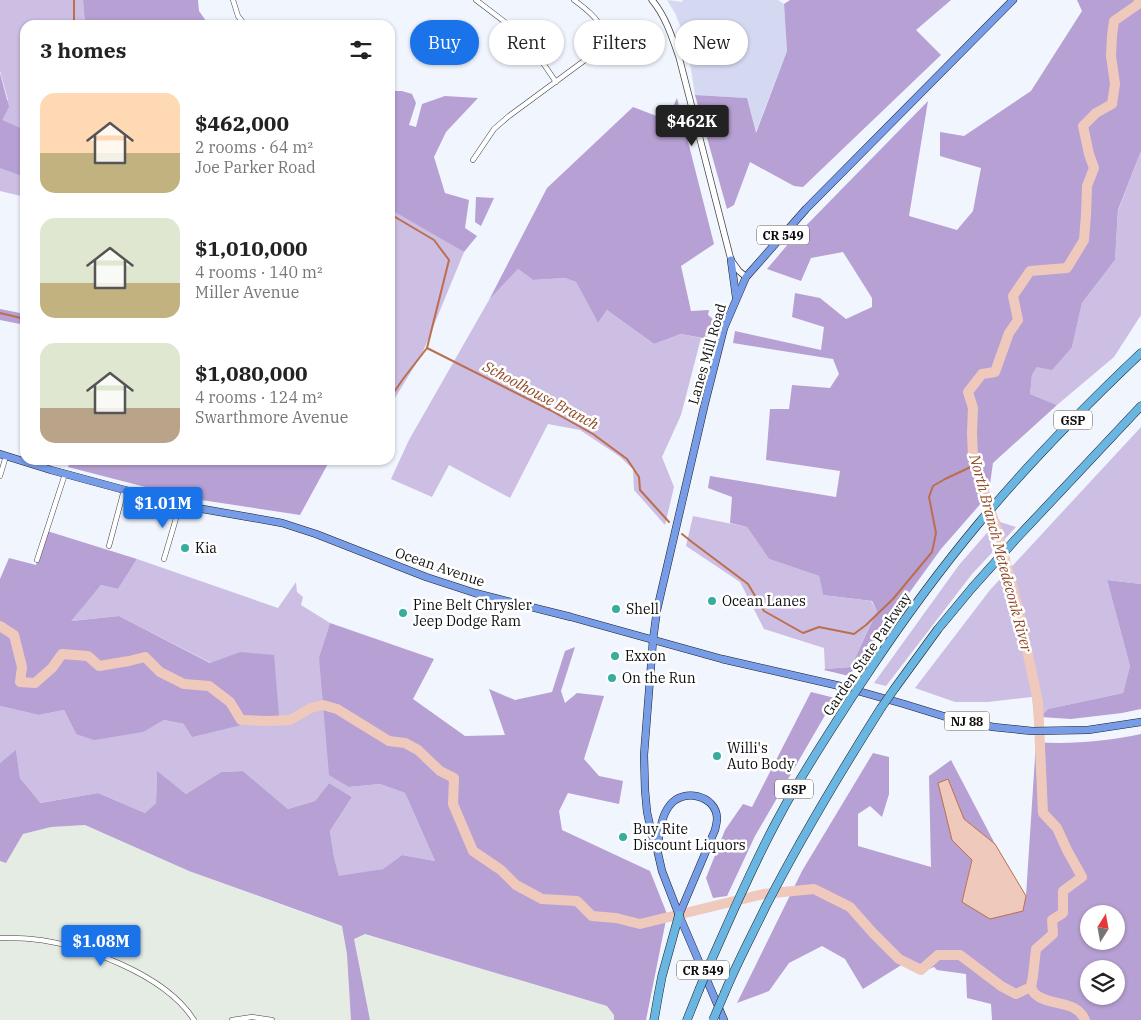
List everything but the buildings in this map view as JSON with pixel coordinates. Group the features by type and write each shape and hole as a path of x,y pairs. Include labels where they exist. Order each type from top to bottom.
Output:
{"highway":[{"name":"Garden State Parkway","path":"688,1020 732,913 780,815 804,772 866,676 929,586 978,524 1007,490 1090,402 1141,353"},
{"name":"GSP","path":"713,1020 737,965 783,873 828,794 881,708 938,629 972,588 1141,406"},
{"path":"654,1020 662,976 679,919"}],"main road":[{"name":"Lanes Mill Road","path":"653,640 657,610 724,328 746,277 806,209 1013,0"},
{"path":"731,260 736,298"},
{"name":"Ocean Avenue","path":"3,455 20,460"},
{"name":"Ocean Avenue","path":"36,465 180,505 282,523 458,588 722,659 840,686 943,716 993,727 1051,731 1088,730 1141,722"},
{"name":"CR 549","path":"653,640 644,764 647,812 652,839 657,849 662,871 679,919 724,1020"},
{"path":"657,849 666,811 677,798 692,795 698,796 710,804 717,818 715,830 685,900 679,919"}],"street":[{"path":"233,0 241,20"},
{"path":"476,0 514,29 534,50 556,82"},
{"path":"473,160 494,129 596,52 601,43 602,34 599,24 591,13 574,0"},
{"path":"652,0 668,26 679,58 731,260 746,277"},
{"path":"0,476 3,455"},
{"path":"36,560 65,474"},
{"path":"109,546 124,490"},
{"path":"164,559 180,505"},
{"path":"0,938 30,939 74,947 118,964 160,986 175,998 194,1020"},
{"path":"232,1020 252,1017 272,1020"}],"shaded area":[{"path":"0,0 83,0 85,20 20,20 20,196 0,191 0,104 8,100 0,71"},
{"path":"83,0 198,0 199,11 205,20 85,20"},
{"path":"667,0 682,2 683,0 778,0 784,4 787,51 755,134 747,98 695,95 690,65 748,65 748,20 678,20"},
{"path":"790,0 951,0 916,30 941,55 803,187 794,186 750,162 734,205 727,209 695,95 747,98 756,133 787,51 784,4"},
{"path":"1077,0 1141,0 1141,151 1118,210 1115,260 1082,303 1072,347 1052,370 1037,367 1032,375 1030,394 1057,405 993,463 990,493 941,549 849,676 824,670 851,667 877,611 872,601 823,595 819,576 769,559 747,527 730,523 732,497 708,488 710,476 836,497 840,471 766,460 770,409 789,409 792,385 830,388 839,374 833,359 733,343 735,331 821,350 824,327 792,317 795,293 820,298 846,319 872,307 872,298 843,252 811,258 801,281 767,269 789,243 928,101 909,216 957,230 973,211 981,168 940,156 940,132 964,136 1031,91 1082,11"},
{"path":"0,73 9,107 2,120 20,128 20,175 0,168"},
{"path":"395,91 412,94 416,103 409,125 416,127 422,104 445,96 478,98 446,132 434,157 445,193 469,200 465,228 477,236 464,252 395,212"},
{"path":"677,98 714,244 681,266 691,311 709,310 708,315 714,320 708,339 681,334 654,344 607,310 598,323 576,282 565,278 533,280 518,269 489,300 547,188 633,107 667,120"},
{"path":"1141,151 1141,315 1114,357 1057,405 1030,394 1032,375 1037,367 1072,347 1082,303 1115,260 1118,211"},
{"path":"476,197 494,198 481,226 475,222"},
{"path":"395,210 464,252 422,354 395,398"},
{"path":"518,269 533,280 565,278 576,282 598,323 607,310 654,344 681,334 701,338 681,415 662,457 674,487 665,525 634,490 633,469 619,456 580,430 548,424 510,498 449,465 432,497 391,479 409,440 489,300"},
{"path":"0,309 20,313 20,324 0,320"},
{"path":"1141,427 1141,584 1107,580 1130,666 1123,693 1048,709 1040,717 1034,717 1032,697 988,702 955,702 915,688 990,590"},
{"path":"69,465 327,465 300,515 188,498 68,467"},
{"path":"693,516 747,527 769,559 819,576 823,595 871,601 877,611 851,667 825,669 824,648 764,629 740,582 686,546"},
{"path":"999,519 1000,522 1016,527 972,574 886,686 874,683 959,565"},
{"path":"47,531 137,559 118,589 101,585 71,621 119,616 210,663 240,652 274,655 279,716 192,737 184,724 164,720 143,732 94,740 76,734 64,710 39,715 0,706 0,579 9,558 36,565"},
{"path":"137,559 278,608 296,582 297,592 303,597 301,605 330,623 319,657 349,787 380,784 405,793 435,861 402,855 383,869 339,877 330,831 352,797 329,783 315,801 288,809 243,771 221,772 186,794 157,772 156,803 145,813 98,793 39,803 20,778 16,751 0,763 0,706 39,715 64,710 76,734 142,732 164,720 184,724 236,726 279,716 241,652 211,663 119,616 70,621 101,585 118,589"},
{"path":"1107,580 1141,584 1141,709 1071,719 1040,717 1048,709 1123,693 1130,666"},
{"path":"330,623 434,659 413,699 465,736 505,735 489,689 515,700 552,692 565,651 575,647 561,691 565,703 577,693 604,696 584,759 599,776 623,781 619,804 568,793 559,811 562,830 650,871 669,919 666,920 646,1020 614,1020 614,1015 607,1006 365,934 354,939 370,1020 351,1020 347,954 342,926 189,871 85,825 51,827 23,834 6,863 0,861 0,763 16,750 20,778 40,803 98,793 145,813 156,803 157,771 186,794 221,772 243,771 288,809 315,801 329,783 352,797 330,831 339,876 383,869 402,855 435,861 405,793 380,784 349,787 329,775 319,657"},
{"path":"811,692 835,698 755,836 727,896 713,898 706,878 725,830 743,804 752,807"},
{"path":"1141,734 1141,1020 992,1020 991,1004 967,998 966,974 937,970 934,967 929,969 903,964 863,989 845,959 822,946 789,963 769,991 737,1003 802,871 873,753 889,757 889,794 882,817 870,806 858,814 858,846 931,867 929,776 951,760 995,844 964,819 948,779 952,840 972,859 962,902 1023,911 1026,896 1036,742 1075,743"},
{"path":"948,779 964,819 995,844 1026,896 1023,911 990,919 962,902 972,860 952,840 938,783"},
{"path":"85,825 189,871 354,931 607,1006 615,1015 614,1020 0,1020 0,861 6,863 23,834 51,827"}],"waterway":[{"path":"74,0 74,20"},
{"name":"Schoolhouse Branch","path":"1031,987 1036,949 1053,934 1052,920 1063,913 1063,891 1082,877 1057,828 1043,813 1038,702 1019,612 998,533 973,458 973,408 968,392 982,374 995,372 1009,333 1018,320 1013,296 1030,271 1067,268 1084,240 1087,186 1094,168 1083,126 1096,113 1112,104 1115,84 1111,56 1114,21 1137,5 1140,0"},
{"path":"395,217 434,240 449,260 427,348"},
{"name":"Schoolhouse Branch","path":"0,313 20,318"},
{"name":"Schoolhouse Branch","path":"395,391 427,348 550,410 593,434 627,459 639,477 640,490 669,522"},
{"name":"Schoolhouse Branch","path":"682,534 748,584 764,611 803,633 819,627 854,634 893,599 932,552 936,533 929,497 933,486 975,465"},
{"path":"0,626 14,635 22,667 20,682 35,683 52,668 62,654 88,656 99,666 145,657 160,672 184,684 209,686 230,702 241,720 290,720 311,708 323,705 337,709 389,741 405,743 418,750 440,771 454,778 453,804 473,851 501,870 516,885 542,899 577,901 592,916 616,918 640,924 763,894 814,889 850,907 899,959 921,970 938,955 960,955 1001,986 1016,994 1031,987"},
{"path":"1031,987 1035,994 1041,998 1069,1006 1081,1013 1085,1020"}],"place":[{"name":"Kia","path":"185,548"},
{"name":"Ocean Lanes","path":"712,601"},
{"name":"Shell","path":"616,609"},
{"name":"Pine Belt Chrysler Jeep Dodge Ram","path":"403,613"},
{"name":"Exxon","path":"615,656"},
{"name":"On the Run","path":"612,678"},
{"name":"Willi's Auto Body","path":"717,756"},
{"name":"Buy Rite Discount Liquors","path":"623,837"}],"water label":[{"name":"North Branch Metedeconk River","path":"1001,553"}]}
